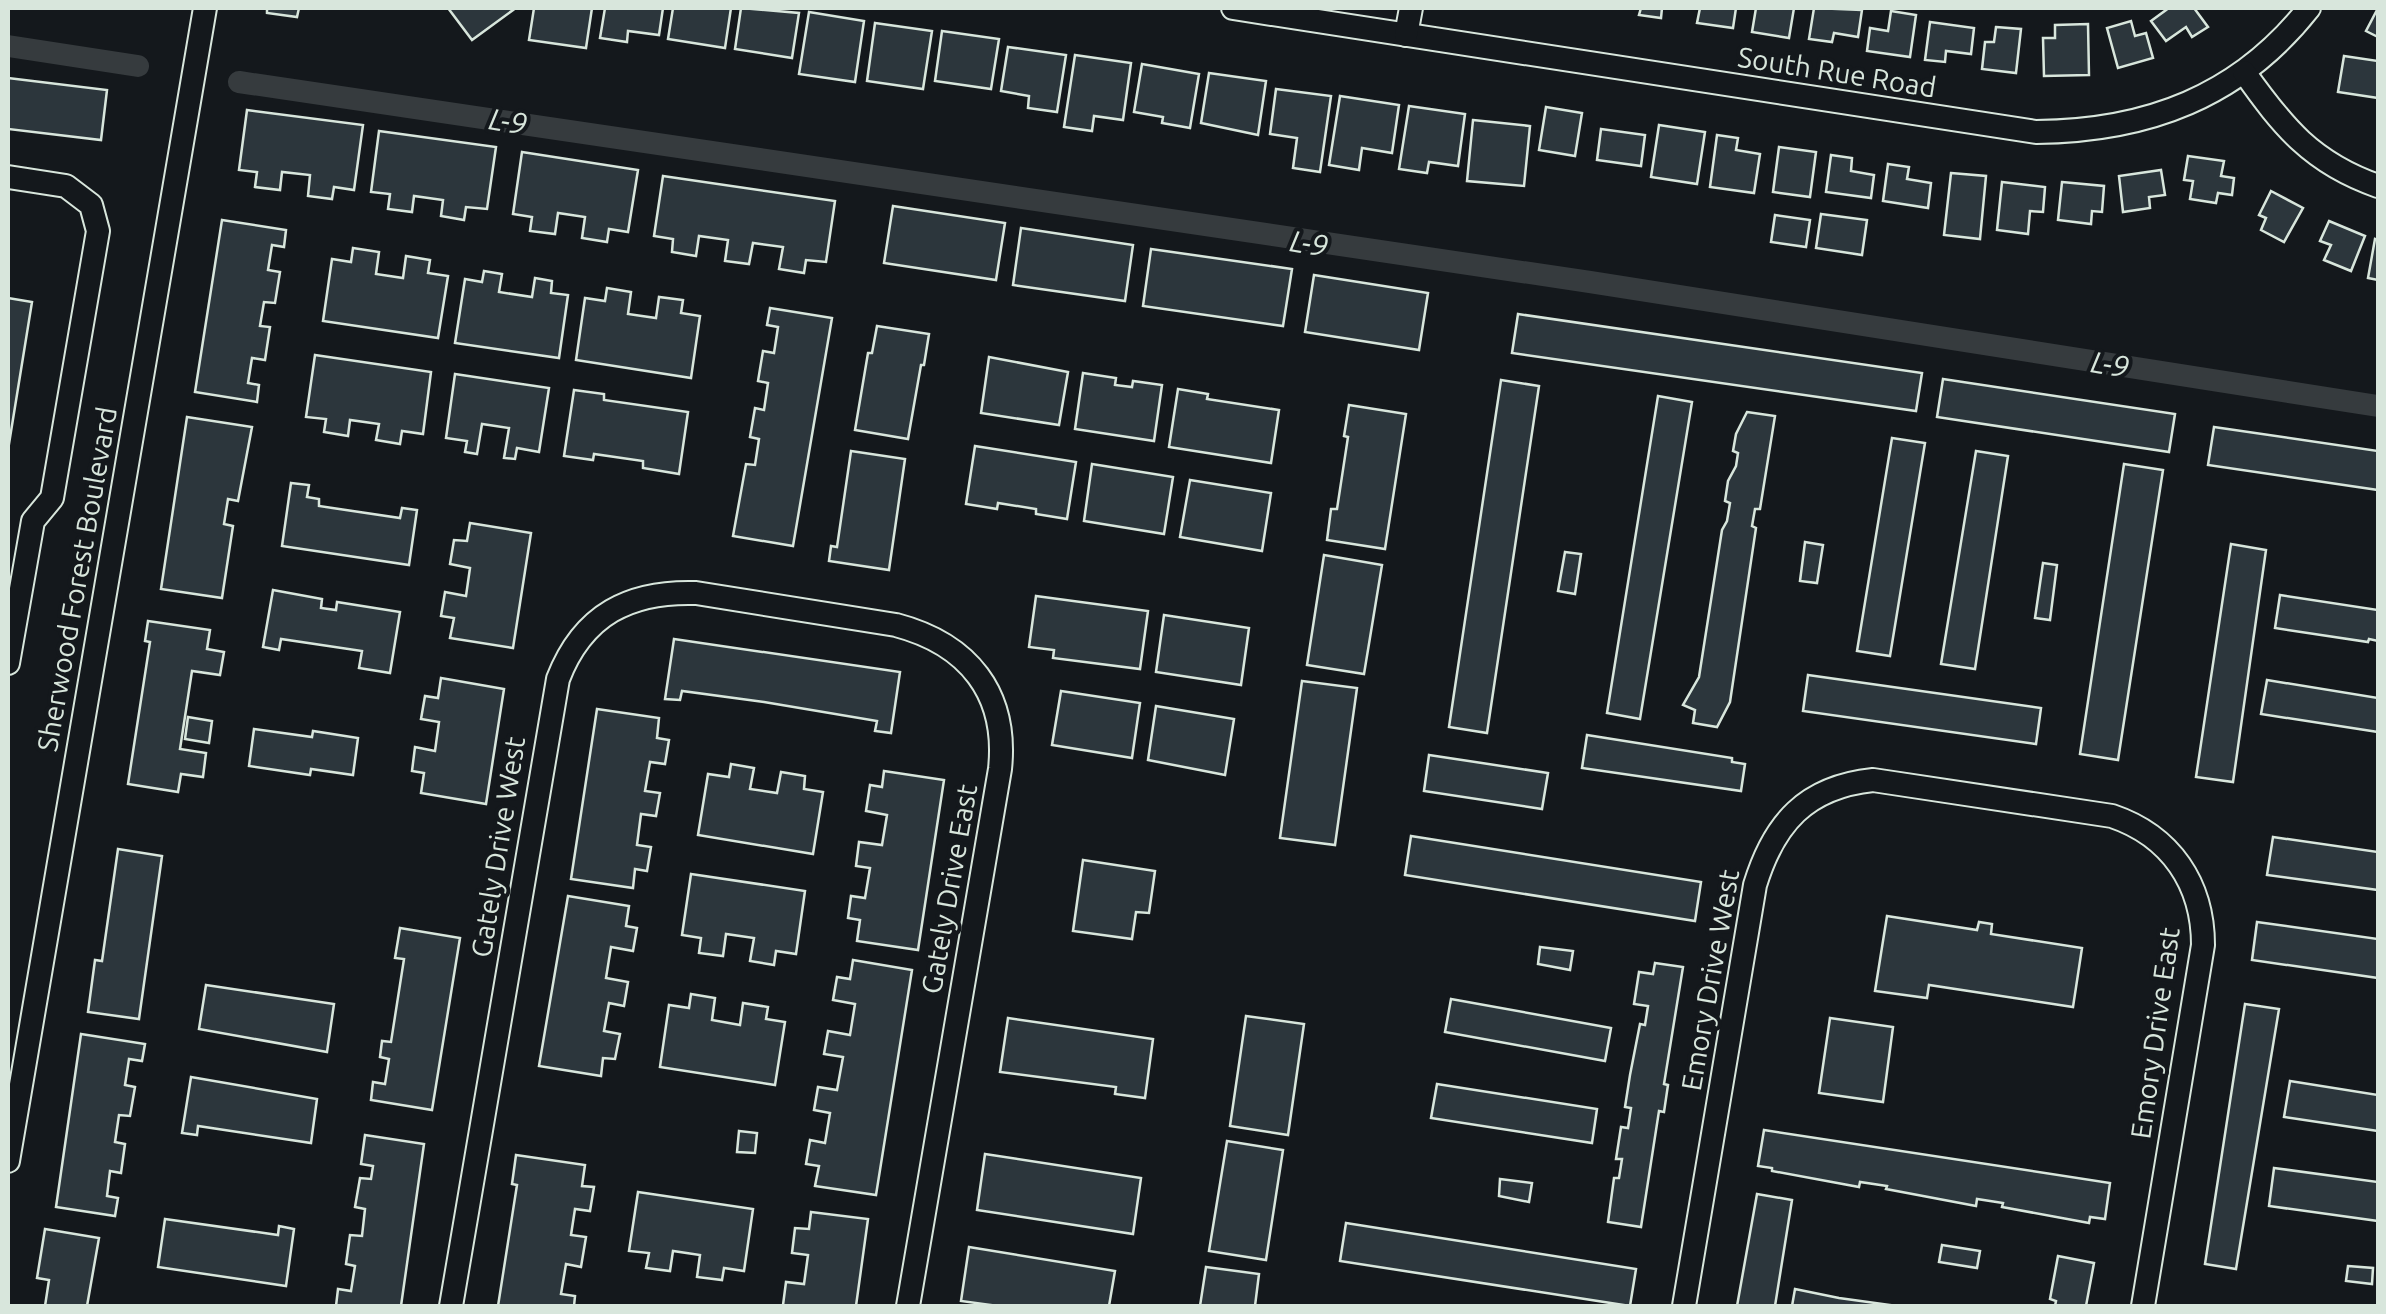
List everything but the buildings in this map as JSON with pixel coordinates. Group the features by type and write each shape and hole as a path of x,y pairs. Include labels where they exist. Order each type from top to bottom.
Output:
{"street":[{"name":"Sherwood Forest Boulevard","path":"8,1160 205,8"},
{"name":"South Rue Road","path":"1233,8 2036,132 2080,132 2139,121 2208,94 2273,48 2309,8"},
{"path":"1406,35 1411,8"},
{"path":"2244,72 2301,144 2325,162 2378,186"},
{"path":"8,178 66,186 91,205 98,231 52,498 33,521 8,663"},
{"name":"Gately Drive West","path":"451,1306 550,712 563,664 580,638 599,620 621,605 650,595 696,593 803,610"},
{"name":"Gately Drive East","path":"803,610 896,625 936,638 972,668 990,694 1000,723 1000,769 908,1306"},
{"name":"Emory Drive West","path":"1684,1306 1754,884 1771,842 1790,817 1810,800 1857,782 1888,781 1986,796"},
{"name":"Emory Drive East","path":"1986,796 2127,821 2166,847 2185,871 2198,900 2203,945 2143,1306"}],"waterway":[{"name":"L-9","path":"8,46 138,66"},
{"name":"L-9","path":"239,82 1590,282 2378,406"}]}
